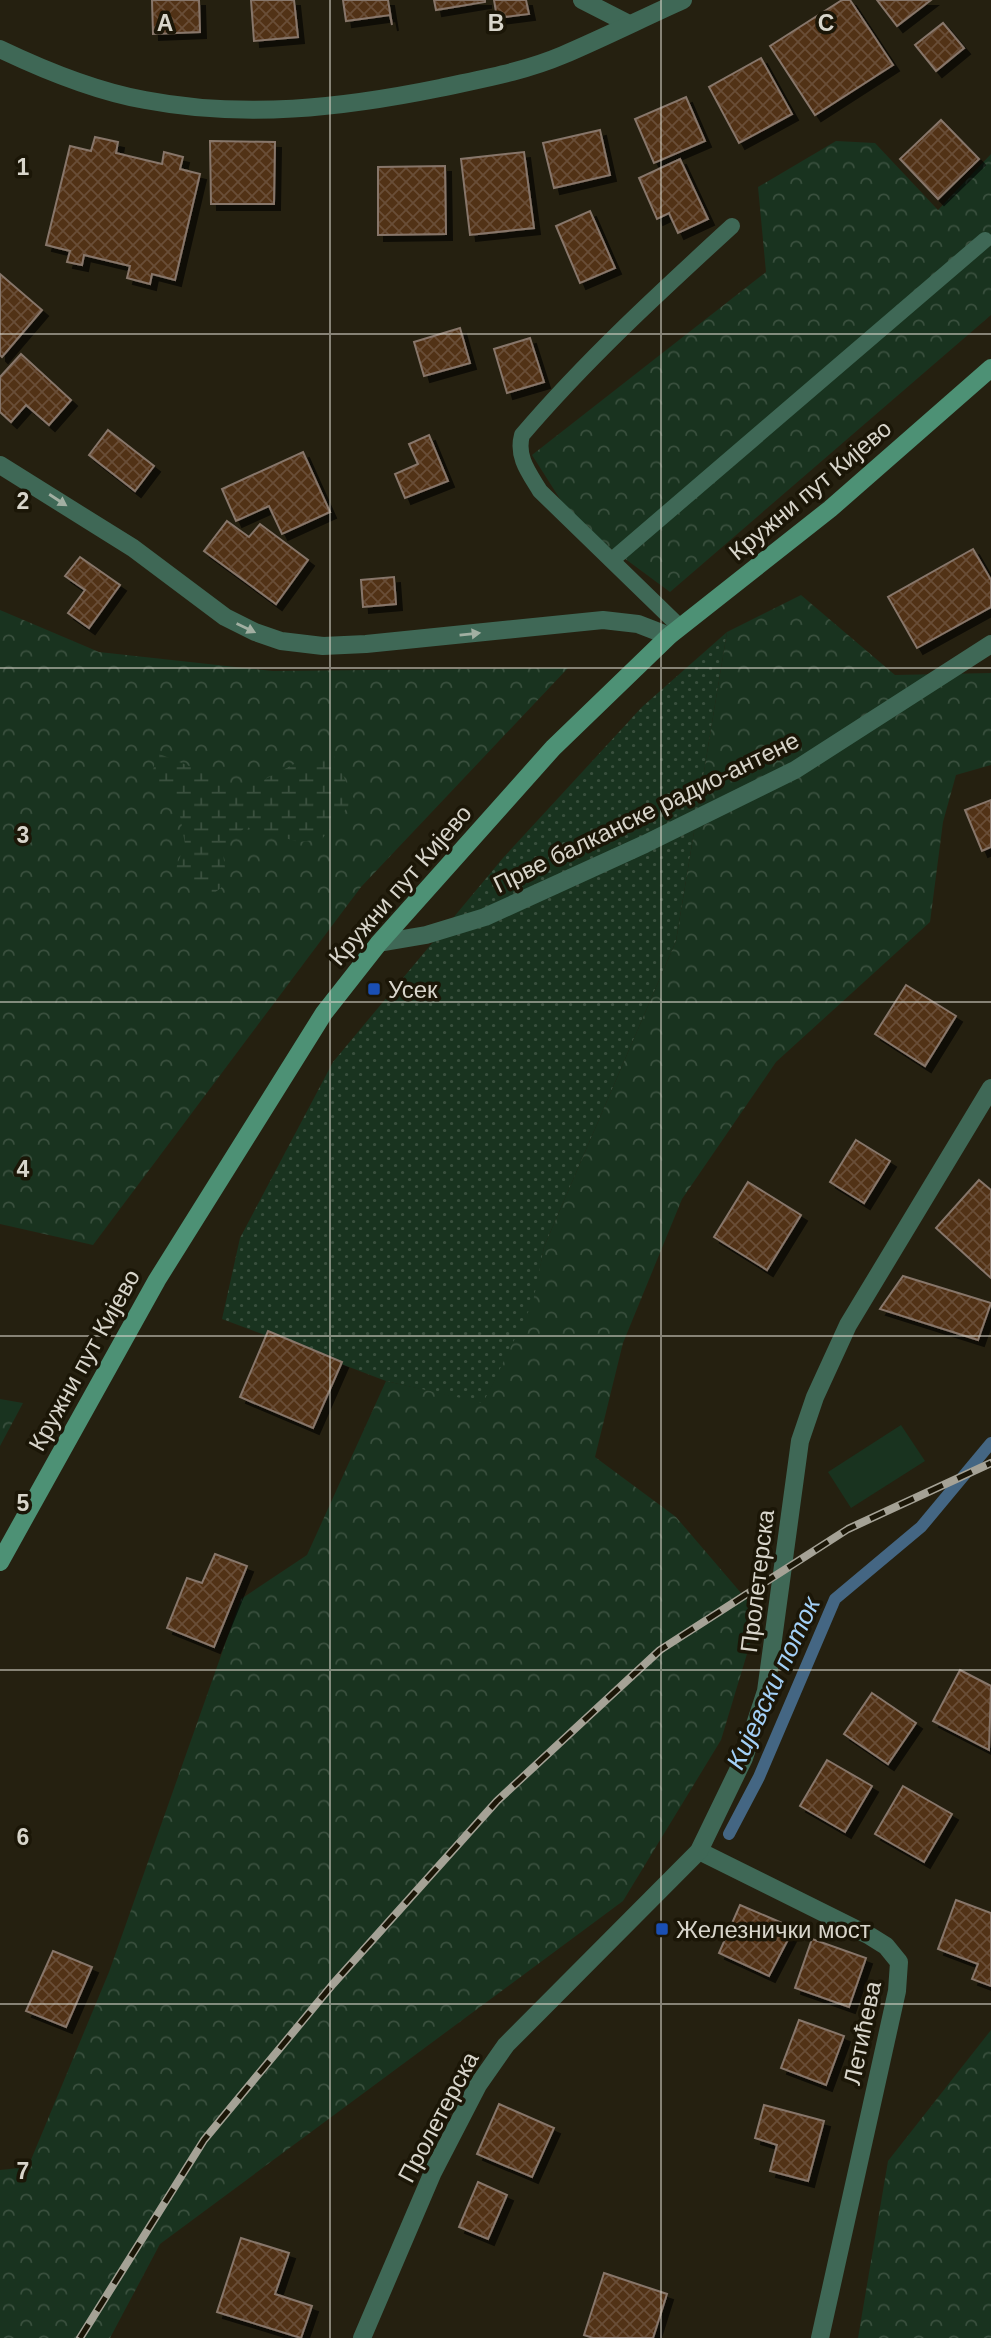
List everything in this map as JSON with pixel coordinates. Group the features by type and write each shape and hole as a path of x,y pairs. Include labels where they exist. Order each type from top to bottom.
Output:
{"main road":[{"name":"Кружни пут Кијево","path":"0,1562 157,1280 324,1013 379,943 553,748 674,631 830,509 991,368"}],"street":[{"path":"582,0 629,24"},
{"path":"0,49 78,82 143,100 206,109 265,111 323,107 504,74 561,56 683,0"},
{"path":"0,465 133,548 225,617 281,641 323,646 366,644 603,620 674,631"},
{"name":"Прве балканске радио-антене","path":"379,943 426,935 485,917 645,844 795,770 991,644"},
{"name":"Пролетерска","path":"362,2338 433,2172 478,2085 506,2045 699,1851 744,1758 766,1691 800,1441 815,1397 848,1325 991,1088"},
{"name":"Летићева","path":"699,1851 870,1936 886,1946 899,1962 897,1991 820,2338"}],"lane":[{"path":"674,631 612,560 540,491 523,463 519,444 522,435 574,377 732,226"},
{"path":"612,560 985,240"}],"green space":[{"path":"836,141 875,143 938,210 991,154 991,315 670,592 574,521 532,455 766,272 758,187"},
{"path":"801,595 895,675 991,673 991,765 956,775 943,822 930,922 776,1062 682,1199 623,1343 595,1457 676,1517 759,1614 721,1740 623,1901 160,2244 110,2338 0,2338 0,2170 28,2167 109,1972 241,1599 307,1555 386,1381 483,1403 533,1302 544,1247 676,941 727,632"},
{"path":"0,610 99,652 273,671 568,668 361,887 93,1245 0,1224"},
{"path":"727,632 676,941 544,1247 534,1302 483,1404 386,1381 222,1319 240,1238 333,1062 503,858 642,707"},
{"path":"332,752 354,799 322,839 299,842 246,827 222,846 227,883 208,898 174,873 185,844 178,804 151,779 157,753 199,770 215,783 258,783 296,763"},
{"path":"0,1399 23,1403 0,1446"},
{"path":"901,1425 925,1461 851,1508 828,1472"},
{"path":"991,2030 991,2338 858,2338 888,2161"}],"building":[{"path":"152,0 199,0 200,32 153,34"},
{"path":"251,0 294,0 298,37 254,41"},
{"path":"343,0 388,0 392,25 390,15 346,21"},
{"path":"434,0 485,0 485,2 436,10"},
{"path":"494,0 526,0 529,14 497,18"},
{"path":"842,0 850,0 893,65 815,115 770,46"},
{"path":"877,0 931,0 897,26"},
{"path":"943,23 964,48 936,71 915,45"},
{"path":"761,58 792,114 739,143 709,87"},
{"path":"686,97 705,141 654,163 635,119"},
{"path":"941,120 979,159 938,199 900,159"},
{"path":"600,130 610,175 554,188 543,143"},
{"path":"95,137 118,142 116,153 162,164 164,152 183,157 180,169 200,174 175,280 152,274 150,284 127,278 130,266 84,255 82,265 67,262 70,251 46,245 70,146 91,151"},
{"path":"210,141 275,142 274,204 211,204"},
{"path":"524,152 534,228 470,235 461,159"},
{"path":"680,159 708,219 678,233 669,213 657,219 639,178"},
{"path":"445,166 446,234 378,235 378,167"},
{"path":"590,211 615,268 580,283 556,226"},
{"path":"0,274 42,310 2,357 0,355"},
{"path":"460,328 470,363 424,376 414,342"},
{"path":"530,338 544,382 507,393 494,349"},
{"path":"21,354 71,400 49,425 26,405 11,422 0,412 0,377"},
{"path":"108,430 154,466 135,491 89,455"},
{"path":"429,435 448,481 405,498 395,474 418,464 409,444"},
{"path":"303,452 330,512 282,534 269,506 236,521 222,489"},
{"path":"227,521 249,537 260,524 308,560 276,604 204,551"},
{"path":"973,549 991,580 991,607 917,648 888,597"},
{"path":"80,557 120,585 89,628 68,613 85,590 65,576"},
{"path":"394,577 396,604 363,607 361,580"},
{"path":"991,800 991,847 982,851 965,810"},
{"path":"906,985 956,1016 925,1066 875,1034"},
{"path":"856,1140 890,1161 864,1203 830,1182"},
{"path":"979,1180 991,1190 991,1278 936,1228"},
{"path":"748,1182 801,1215 767,1270 714,1237"},
{"path":"903,1276 991,1303 978,1340 880,1309"},
{"path":"268,1331 342,1362 313,1428 240,1397"},
{"path":"215,1554 247,1566 214,1647 167,1628 187,1578 202,1583"},
{"path":"960,1670 991,1686 989,1750 933,1721"},
{"path":"872,1693 916,1723 888,1764 844,1734"},
{"path":"827,1760 872,1786 845,1832 800,1806"},
{"path":"903,1786 952,1814 924,1862 875,1834"},
{"path":"956,1900 991,1913 991,1986 972,1979 978,1964 938,1949"},
{"path":"740,1905 794,1928 769,1976 719,1953"},
{"path":"812,1939 866,1958 849,2007 795,1988"},
{"path":"53,1951 92,1967 66,2027 26,2011"},
{"path":"799,2020 844,2036 826,2085 781,2068"},
{"path":"499,2104 554,2128 532,2177 477,2154"},
{"path":"764,2105 824,2121 808,2181 770,2171 777,2145 755,2138"},
{"path":"478,2182 507,2195 488,2239 459,2227"},
{"path":"241,2238 289,2253 275,2294 312,2306 301,2338 217,2312"},
{"path":"604,2273 667,2294 653,2338 593,2338 584,2335"}],"waterway":[{"name":"Кијевски поток","path":"729,1834 759,1777 835,1599 921,1527 991,1443"}],"railway":[{"path":"80,2338 204,2140 333,1984 497,1801 660,1650 848,1529 991,1463"}],"place":[{"name":"Усек","path":"374,989"},
{"name":"Железнички мост","path":"662,1929"}]}
